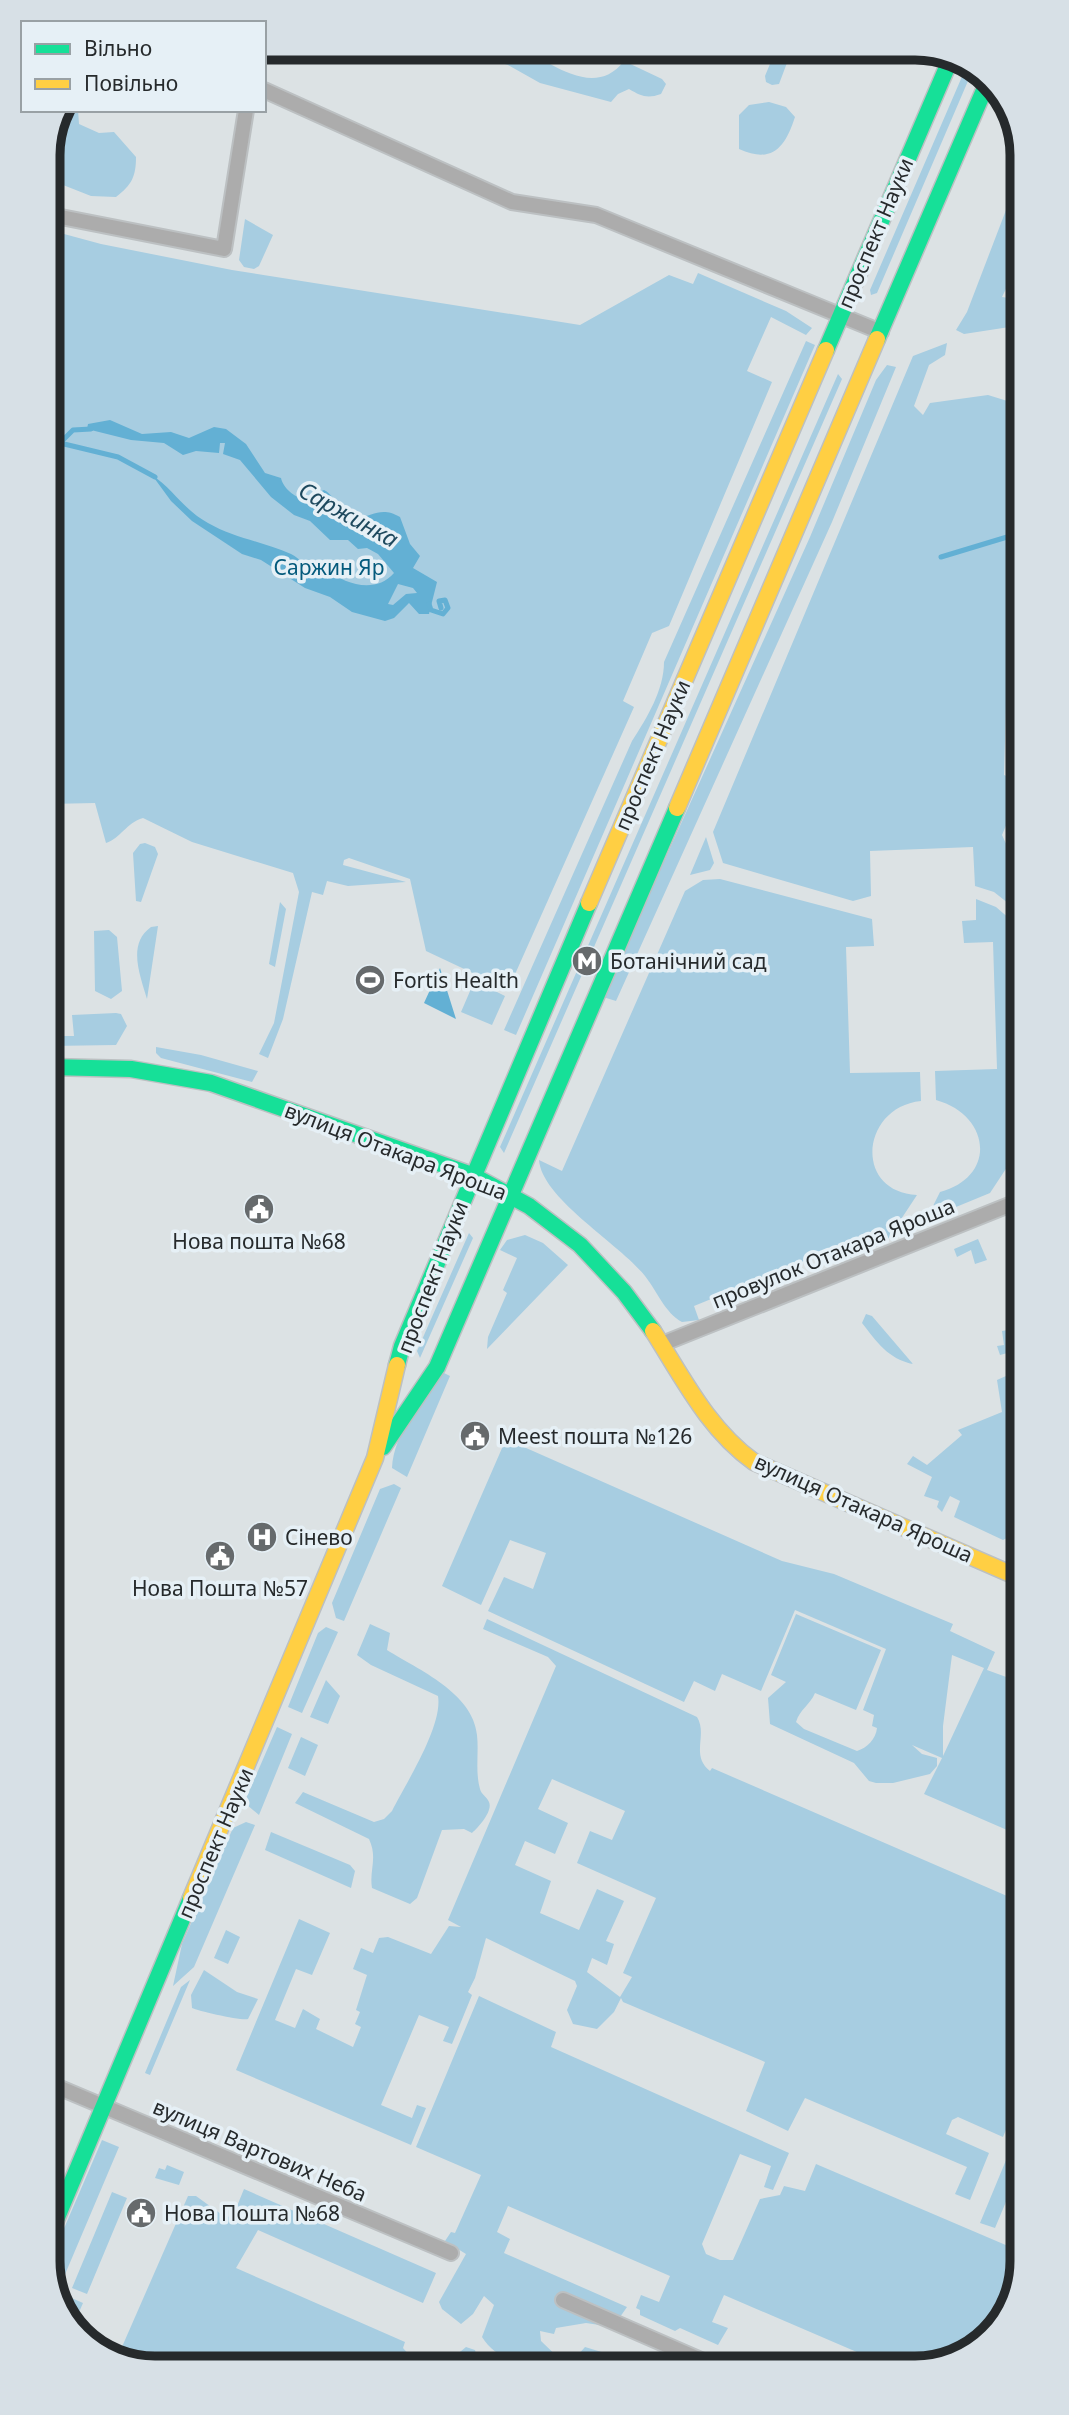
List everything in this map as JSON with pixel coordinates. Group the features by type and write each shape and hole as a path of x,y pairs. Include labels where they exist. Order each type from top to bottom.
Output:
{"main road":[{"name":"проспект Науки","path":"60,2211 375,1458 402,1346 471,1175 948,66"},
{"name":"проспект Науки","path":"375,1458 437,1367 984,90"},
{"name":"вулиця Отакара Яроша","path":"60,1067 119,1067 172,1073 211,1083 471,1175 511,1193 555,1223 616,1279 662,1344 690,1394 733,1445 750,1458 1010,1574"}],"street":[{"path":"266,91 512,202 596,215 881,332"},
{"path":"60,217 224,249 246,112"},
{"name":"провулок Отакара Яроша","path":"662,1344 1010,1204"},
{"name":"вулиця Вартових Неба","path":"60,2088 451,2253"},
{"path":"563,2300 691,2356"}],"green space":[{"path":"492,60 550,60 550,64 589,78 607,75 624,61 662,79 666,84 661,94 644,96 629,89 618,94 611,102 540,83 508,65"},
{"path":"772,60 788,60 779,84 766,82 765,76"},
{"path":"963,73 970,77 877,293 871,295 870,290"},
{"path":"769,102 786,107 795,117 782,145 769,154 760,155 739,149 739,115 749,105"},
{"path":"69,112 78,112 79,124 99,133 114,132 136,157 132,180 116,197 91,196 60,184 63,162 60,159 60,148"},
{"path":"1010,200 1010,280 1002,297 1010,298 1010,327 964,334 956,330 967,312"},
{"path":"245,219 273,235 259,266 254,269 244,267 239,260"},
{"name":"Саржин Яр","path":"60,233 101,244 232,270 580,325 669,275 693,284 698,273 786,311 812,328 806,335 771,317 747,371 772,382 669,626 652,633 623,701 634,707 512,981 497,974 491,989 505,996 492,1025 461,1012 477,975 426,951 410,879 349,858 344,860 343,865 406,882 348,886 327,881 323,895 312,892 283,1019 268,1058 259,1054 274,1023 299,892 293,873 192,842 143,818 106,843 95,803 60,804"},
{"path":"806,341 815,345 516,1035 504,1030 632,741 654,703 664,662"},
{"path":"947,343 945,355 929,365 914,406 923,415 930,403 988,395 1010,402 1010,705 1006,706 1004,775 1010,778 1010,816 1002,835 1010,852 1010,905 994,892 975,886 973,847 870,851 871,896 853,901 723,863 713,832 913,356"},
{"path":"887,365 896,367 832,522 616,1001 603,997 810,537 876,380"},
{"path":"838,374 842,379 504,1153 500,1147"},
{"path":"706,837 714,863 710,870 690,875"},
{"path":"140,844 155,847 158,854 141,902 136,901 133,853"},
{"path":"720,879 872,919 874,946 846,947 850,1073 920,1072 921,1101 901,1107 886,1118 876,1133 872,1149 874,1166 882,1180 896,1190 917,1195 886,1242 850,1258 844,1245 694,1306 699,1320 682,1322 666,1307 633,1263 553,1190 543,1175 539,1160 562,1171 685,891 703,880"},
{"path":"976,899 996,907 1010,919 1010,1163 990,1193 956,1207 930,1212 940,1192 959,1184 971,1173 978,1160 980,1146 976,1131 968,1118 936,1100 935,1071 997,1069 993,942 964,943 962,921 976,920"},
{"path":"280,902 286,909 275,967 269,964"},
{"path":"158,926 147,999 137,951 144,934 151,927"},
{"path":"109,930 117,937 122,991 111,999 95,991 94,931"},
{"path":"121,1014 127,1026 116,1045 60,1046 60,1036 74,1036 72,1015"},
{"path":"156,1047 201,1055 258,1071 252,1082 161,1058 156,1053"},
{"path":"469,1233 473,1238 420,1358 417,1351"},
{"path":"525,1235 543,1243 568,1265 487,1349 488,1337 507,1293 503,1290 517,1258 500,1250 507,1240"},
{"path":"978,1239 987,1260 975,1264 971,1250 957,1257 954,1249"},
{"path":"866,1314 872,1316 913,1364 890,1354 878,1343 862,1323"},
{"path":"1010,1330 1010,1352 1000,1355 997,1346 1004,1345 1002,1331"},
{"path":"442,1372 450,1376 407,1477 392,1468 398,1442 410,1417"},
{"path":"1010,1374 1010,1536 1003,1540 954,1517 960,1501 950,1496 942,1512 937,1507 939,1501 924,1496 932,1477 907,1464 913,1456 927,1465 962,1435 958,1430 1002,1412 997,1380"},
{"path":"506,1439 782,1561 834,1574 953,1624 950,1631 995,1652 987,1670 1009,1678 1010,1676 1010,1831 924,1794 942,1758 912,1745 922,1754 937,1758 937,1766 930,1774 893,1783 876,1783 869,1781 854,1763 770,1724 768,1698 786,1682 771,1675 796,1614 881,1650 856,1710 815,1693 796,1722 804,1729 857,1751 870,1742 877,1728 872,1726 874,1715 863,1710 886,1649 795,1610 761,1691 722,1674 715,1691 694,1681 684,1702 488,1611 504,1577 533,1589 546,1553 510,1540 481,1605 442,1586","holes":["952,1655 984,1668 943,1756 943,1726"]},
{"path":"394,1484 401,1488 344,1621 336,1618 332,1603 380,1489"},
{"path":"487,1619 697,1717 701,1731 701,1758 710,1771 712,1768 1010,1897 1010,2120 1003,2137 958,2117 952,2120 946,2134 989,2153 970,2200 955,2194 967,2167 805,2098 788,2131 746,2111 765,2062 623,2002 621,1998 614,2012 597,2029 573,2024 567,2010 577,1986 575,1981 486,1938 475,1978 468,1992 472,1995 452,2044 443,2041 449,2027 419,2015 381,2105 412,2118 417,2105 426,2108 411,2145 236,2070 299,1919 330,1933 312,1975 296,1969 275,2020 295,2028 303,2009 320,2019 316,2029 353,2047 361,2027 355,2024 360,2012 356,2010 367,1975 353,1969 361,1948 373,1953 379,1938 388,1937 431,1954 449,1926 461,1927 448,1920 556,1666 548,1657 483,1629","holes":["552,1779 625,1811 612,1840 590,1831 577,1863 656,1898 623,1973 632,1977 620,1997 587,1972 592,1958 607,1965 614,1944 606,1941 624,1901 597,1889 579,1930 540,1913 551,1881 515,1865 525,1841 555,1854 568,1823 538,1809"]},
{"path":"370,1624 390,1633 387,1650 442,1684 466,1707 477,1735 480,1789 490,1806 485,1819 472,1833 464,1829 442,1830 417,1898 410,1904 372,1888 373,1852 369,1839 295,1803 303,1792 374,1822 384,1819 392,1811 429,1738 435,1723 438,1696 371,1665 357,1655"},
{"path":"326,1627 338,1632 302,1713 288,1707 318,1633"},
{"path":"326,1680 340,1696 328,1724 310,1717"},
{"path":"277,1727 292,1734 259,1815 247,1805 247,1796"},
{"path":"301,1737 318,1745 305,1776 288,1768"},
{"path":"246,1822 255,1825 194,1967 173,1986 182,1944 233,1828"},
{"path":"271,1832 350,1865 355,1871 351,1888 265,1850"},
{"path":"226,1930 240,1937 228,1964 214,1958"},
{"path":"204,1970 237,1992 258,1999 248,2019 192,2008 191,1995"},
{"path":"190,1980 150,2075 145,2073 181,1987"},
{"path":"479,1996 556,2032 551,2047 789,2153 773,2190 764,2187 771,2166 740,2154 702,2244 706,2254 720,2260 733,2260 760,2199 780,2195 784,2186 805,2191 816,2164 1010,2247 1008,2279 1000,2303 982,2328 962,2343 927,2355 866,2356 724,2295 712,2322 728,2328 718,2345 680,2328 675,2331 640,2315 640,2310 636,2308 641,2295 659,2302 670,2276 508,2206 497,2232 510,2239 504,2253 627,2307 613,2327 586,2323 556,2328 554,2334 540,2331 541,2341 556,2356 501,2355 482,2337 494,2305 484,2296 473,2314 461,2324 442,2309 439,2302 466,2254 445,2241 451,2232 455,2233 481,2175 416,2147"},
{"path":"102,2140 119,2147 62,2282 60,2238"},
{"path":"1010,2151 1010,2192 995,2228 980,2223"},
{"path":"167,2165 184,2172 179,2185 155,2178 159,2168 165,2170"},
{"path":"244,2189 436,2273 423,2303 258,2230 236,2268 405,2342 403,2348 410,2355 148,2355 121,2349 188,2196 196,2196 225,2217 233,2216"},
{"path":"112,2192 127,2198 87,2294 72,2288"},
{"path":"67,2296 83,2303 77,2316"},
{"path":"466,2347 475,2350 476,2355 456,2355"},
{"path":"585,2347 609,2356 577,2356"}],"water":[{"path":"110,420 142,434 171,432 189,438 214,427 226,429 246,444 265,473 281,478 295,496 308,498 324,490 347,515 358,517 386,512 400,517 410,544 420,556 413,568 437,582 429,614 419,614 409,603 394,618 385,621 352,612 330,597 305,588 261,560 242,554 192,521 171,501 152,475 208,523 291,554 315,575 327,569 351,583 370,585 387,580 394,573 378,554 367,548 358,549 348,540 330,540 310,521 294,515 271,497 240,460 223,454 225,443 220,443 219,453 196,451 183,455 164,443 131,440 87,429 88,424","holes":["398,584 413,588 417,593 406,594 393,605 388,604"]},
{"path":"440,968 456,1019 424,1003"}],"waterway":[{"name":"Саржинка","path":"60,443 73,430 91,429"},
{"name":"Саржинка","path":"60,443 118,457 155,477"},
{"name":"Саржинка","path":"941,557 1010,536"},
{"name":"Саржинка","path":"429,604 431,610 443,614 448,608 445,600 439,601 441,608"}],"traffic: fast":[{"path":"826,350 948,66"},
{"path":"877,339 984,90"},
{"path":"383,1447 437,1367 677,808"},
{"path":"397,1365 402,1346 589,903"},
{"path":"60,1067 131,1069 211,1083 472,1175 529,1206 580,1245 624,1292 653,1331"},
{"path":"60,2210 191,1898"}],"traffic: slow":[{"path":"677,808 877,339"},
{"path":"589,903 826,350"},
{"path":"653,1331 710,1418 723,1434 754,1462 1010,1574"},
{"path":"191,1898 375,1458 397,1365"}],"place":[{"name":"Ботанічний сад","path":"587,961"},
{"name":"Fortis Health","path":"370,980"},
{"name":"Нова пошта №68","path":"259,1209"},
{"name":"Meest пошта №126","path":"475,1436"},
{"name":"Сінево","path":"262,1537"},
{"name":"Нова Пошта №57","path":"220,1556"},
{"name":"Нова Пошта №68","path":"141,2213"}]}
